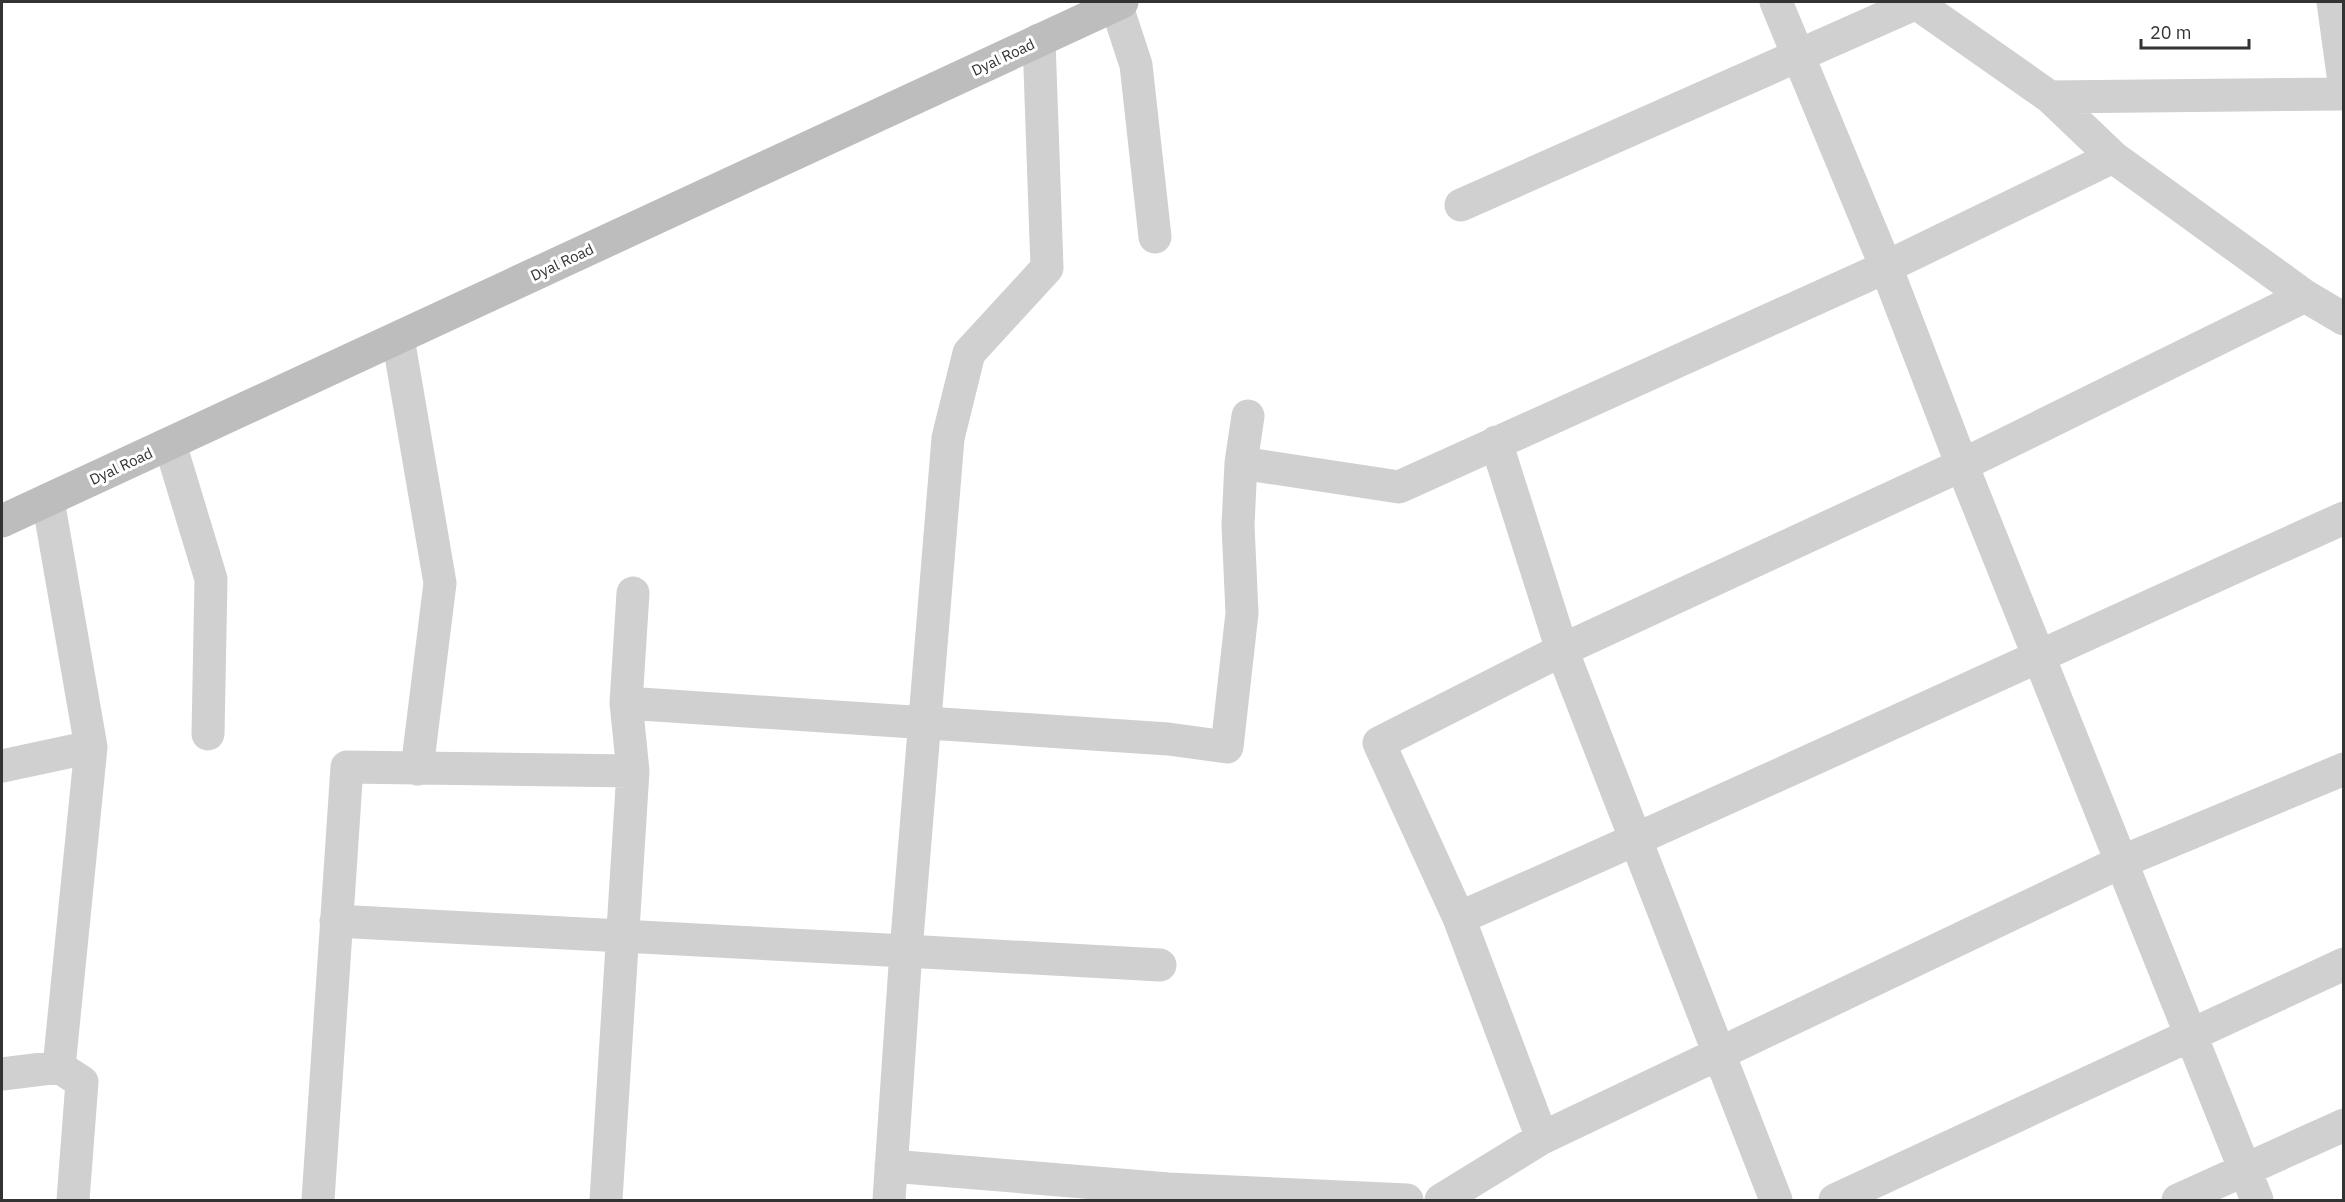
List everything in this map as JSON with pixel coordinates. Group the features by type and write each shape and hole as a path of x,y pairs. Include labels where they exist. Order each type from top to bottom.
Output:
{"street":[{"path":"1776,2 1886,267 1962,465 2257,1200"},
{"path":"1461,205 1918,2 2050,97 2113,157 2305,296 2343,319"},
{"path":"2333,2 2343,82"},
{"path":"1119,3 1136,65 1155,237"},
{"name":"Dyal Road","path":"2,521 1119,3"},
{"path":"889,1200 906,951 948,438 969,353 1047,268 1039,40"},
{"path":"2050,97 2343,94"},
{"path":"1241,463 1399,487 1886,267 2113,157"},
{"path":"1542,1138 1459,918 1379,743 1563,650 1962,465 2305,296"},
{"path":"398,338 440,583 417,769"},
{"path":"626,703 1168,739 1227,747 1242,613 1239,525 1241,463 1248,416"},
{"path":"1496,442 1563,650 1776,1200"},
{"path":"170,444 211,579 208,734"},
{"path":"48,500 91,747 59,1066"},
{"path":"1459,918 1636,840 2343,518"},
{"path":"606,1200 633,771 626,703 633,593"},
{"path":"2,766 91,747"},
{"path":"318,1200 347,767 633,771"},
{"path":"1441,1200 1542,1138 1719,1053 2121,862 2343,769"},
{"path":"336,921 1160,965"},
{"path":"1834,1200 2343,964"},
{"path":"2,1074 59,1066 82,1082 73,1200"},
{"path":"2178,1200 2343,1125"},
{"path":"891,1166 1168,1189 1407,1200"}]}
